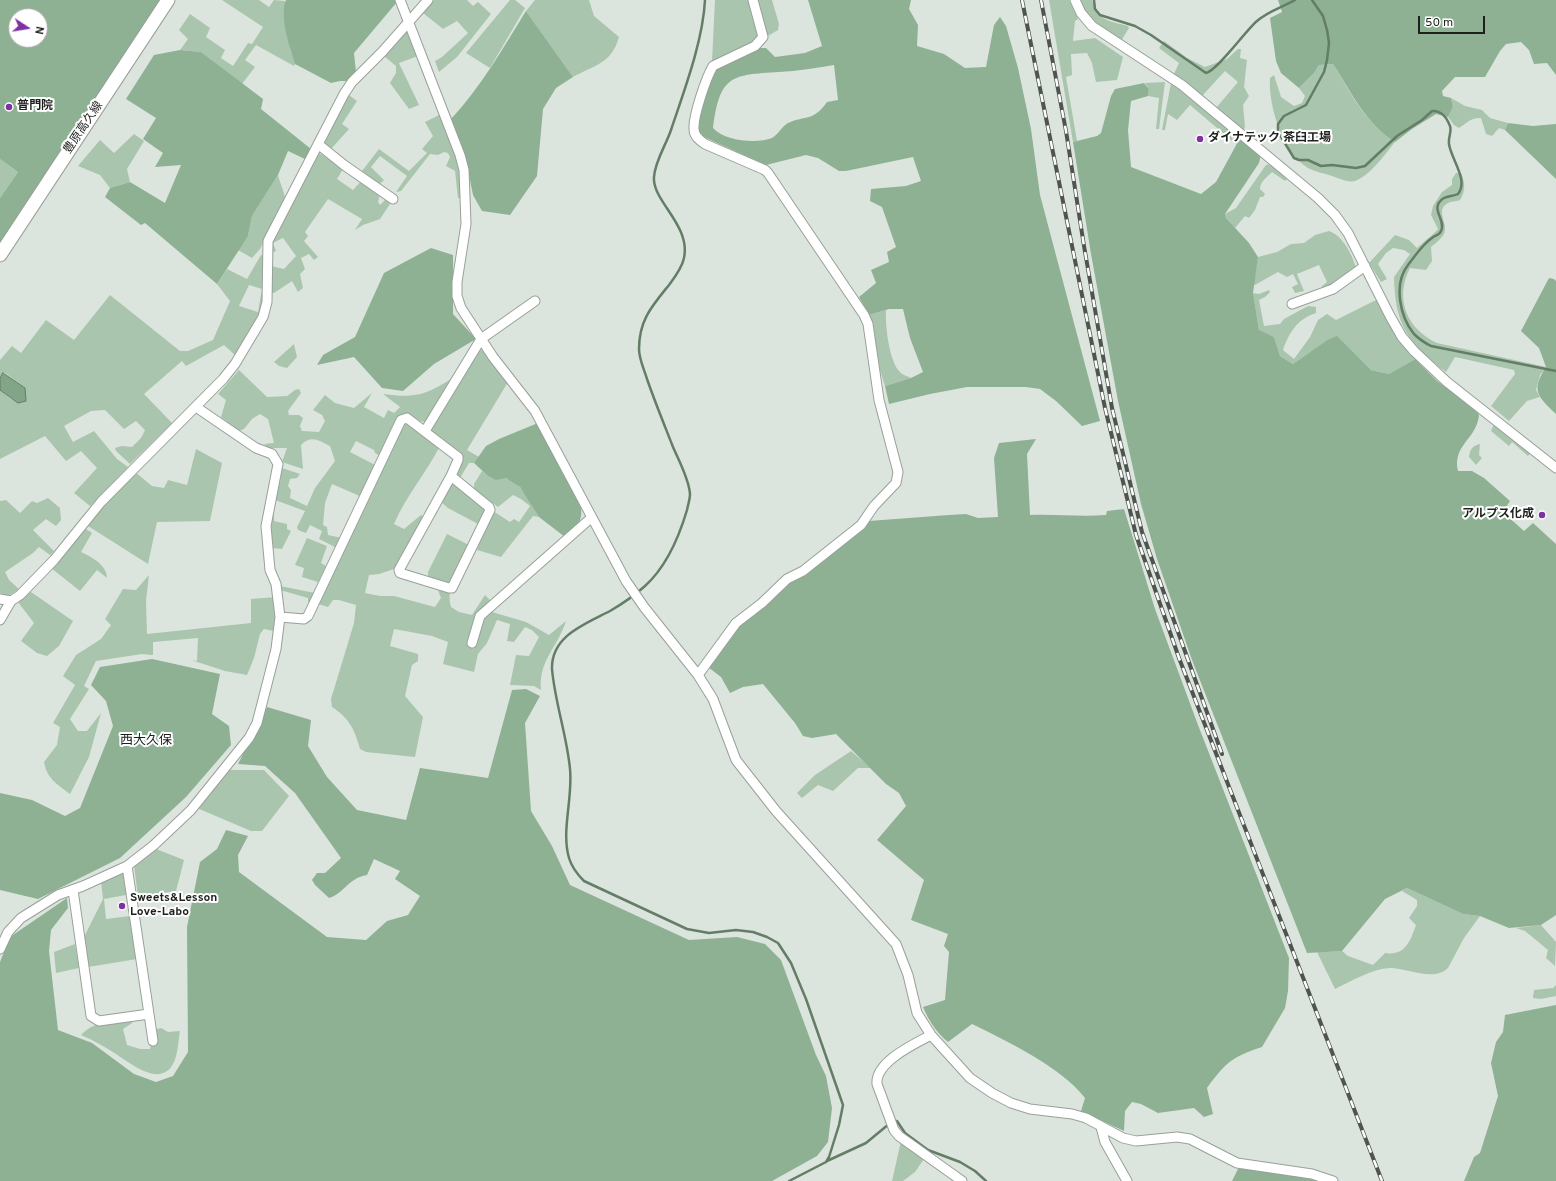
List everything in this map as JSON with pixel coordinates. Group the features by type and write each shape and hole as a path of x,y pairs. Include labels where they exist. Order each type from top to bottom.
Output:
{"main road":[{"name":"豊原高久線","path":"0,255 153,25 168,0"}],"street":[{"path":"400,0 460,155 464,170 466,224 457,282 457,296 461,308 481,339 535,411 628,585 698,675 713,699 736,760 776,811 896,944 908,975 917,1013 931,1035 970,1078 992,1093 1011,1103 1030,1109 1072,1114 1086,1118 1123,1138 1136,1141 1177,1137 1190,1139 1237,1163 1312,1174 1333,1181"},
{"path":"0,620 12,601 20,595 54,560 101,502 196,407 232,368 263,317 267,302 268,241 318,144 352,82 428,0"},
{"path":"698,675 736,624 762,603 787,579 803,571 861,525 874,506 896,483 898,472 879,400 868,324 864,315 768,173 704,144 695,134 696,114 713,66 755,46 763,37 753,0"},
{"path":"1075,0 1081,13 1092,26 1182,86 1318,198 1335,214 1365,266 1402,337 1414,351 1447,382 1556,468"},
{"path":"318,144 344,165 393,199"},
{"path":"1292,304 1333,290 1365,266"},
{"path":"425,431 481,339 535,301"},
{"path":"0,949 8,932 21,918 58,895 73,890 127,866 154,845 191,810 249,738 257,723 276,649 280,617 276,584 270,570 266,526 277,462 272,454 256,448 196,407"},
{"path":"280,617 304,619 308,616 401,420 407,418 458,456 458,460 451,476 399,570 400,573 452,588 490,510 489,507 451,476"},
{"path":"472,643 480,616 591,518"},
{"path":"0,599 12,601"},
{"path":"127,866 153,1041"},
{"path":"73,890 91,1016 99,1021 149,1014"},
{"path":"931,1035 902,1051 882,1068 876,1077 877,1084 894,1130 899,1136 962,1181"},
{"path":"1101,1127 1105,1142 1127,1181"}],"shaded area":[{"path":"0,0 161,0 0,246 0,198 18,172 0,159"},
{"path":"222,0 259,0 269,7 274,0 285,1 290,49 295,64 294,66 256,45 245,60 255,67 242,84 201,52 180,50 188,39 179,30 190,14 210,28 206,37 225,50 221,58 233,66 248,43 252,44 263,27"},
{"path":"286,0 397,0 397,2 354,53 356,72 347,81 331,83 295,64 284,23 284,6"},
{"path":"434,0 467,0 473,6 478,2 491,14 457,57 439,72 435,61 442,57 468,33 457,21 443,29 423,13"},
{"path":"510,0 515,0 525,8 490,68 466,53"},
{"path":"535,0 589,0 594,16 619,37 612,53 602,62 573,77 526,11"},
{"path":"715,0 772,0 779,24 778,30 756,43 712,61"},
{"path":"808,0 911,0 909,9 918,25 917,46 944,54 965,68 986,67 994,25 1000,17 1006,26 1018,68 1031,129 1040,195 1100,421 1082,426 1056,401 1040,389 1026,387 967,387 889,404 885,386 911,378 923,372 910,338 903,309 889,309 869,315 859,297 876,283 871,270 889,262 887,252 896,247 882,207 870,201 871,189 906,186 921,181 913,157 846,171 839,171 818,158 806,155 766,165 704,137 698,130 700,110 712,72 758,48 766,48 775,57 805,53 822,46","holes":["834,65 838,100 827,102 818,113 788,123 774,137 766,140 741,140 725,136 713,128 716,110 724,88 731,81 739,77"]},
{"path":"1049,0 1069,0 1078,19 1075,21 1073,41 1095,38 1123,57 1117,80 1096,82 1092,63 1087,53 1071,54 1072,75 1066,77 1077,141 1073,142"},
{"path":"1078,0 1092,0 1097,12 1105,19 1128,26 1129,28 1121,41 1092,22"},
{"path":"1278,0 1556,0 1556,75 1547,63 1534,64 1529,50 1521,42 1506,44 1500,51 1485,77 1455,77 1442,91 1443,96 1451,98 1453,107 1448,117 1436,114 1395,142 1385,135 1367,117 1333,64 1319,65 1314,73 1299,88 1281,73 1276,61 1270,18 1282,12"},
{"path":"526,11 573,77 556,88 543,109 537,176 510,215 482,211 473,195 469,175 451,119 482,81"},
{"path":"406,32 409,32 418,56 399,63 419,105 409,109 390,83 396,73 396,66 384,56"},
{"path":"1164,41 1187,58 1205,67 1227,59 1238,49 1241,49 1240,58 1247,60 1244,87 1249,96 1243,105 1245,127 1243,131 1216,108 1238,82 1225,71 1202,96 1174,74 1179,63 1159,48"},
{"path":"180,50 201,52 263,99 261,109 311,149 305,159 288,151 278,175 252,216 248,236 217,284 145,223 141,225 105,197 110,188 130,182 165,203 181,165 155,167 163,153 143,139 156,118 126,99 154,55"},
{"path":"1333,64 1352,96 1367,117 1385,135 1395,142 1367,174 1355,181 1346,181 1314,171 1299,161 1291,152 1284,140 1272,102 1270,78 1274,75 1281,97 1294,106 1302,103 1305,96 1299,88 1314,73 1319,65"},
{"path":"1165,82 1159,129 1156,129 1159,98 1148,96 1149,89 1145,83"},
{"path":"1144,83 1149,89 1148,96 1131,101 1128,130 1131,167 1201,194 1216,182 1240,138 1261,154 1259,163 1225,214 1226,218 1249,243 1258,257 1253,293 1259,330 1274,337 1280,356 1293,364 1327,340 1337,336 1371,370 1389,374 1415,359 1437,381 1474,408 1479,415 1474,430 1461,448 1458,455 1458,471 1472,471 1484,478 1510,501 1503,512 1524,531 1533,523 1556,544 1556,915 1541,925 1509,928 1480,916 1463,914 1407,888 1385,899 1342,951 1307,953 1192,660 1157,559 1141,504 1118,401 1091,254 1073,142 1097,136 1101,133 1111,96 1115,89"},
{"path":"1171,83 1240,138 1237,145 1190,105 1177,120 1168,114 1165,130 1162,130"},
{"path":"349,95 357,101 342,124 349,129 331,149 324,143"},
{"path":"1451,98 1465,106 1482,110 1490,118 1508,123 1505,130 1499,128 1492,136 1486,134 1481,118 1472,119 1459,128 1454,125 1448,117 1453,107"},
{"path":"439,115 458,160 461,198 458,198 455,171 446,166 450,157 448,153 444,152 438,155 430,154 401,191 396,192 407,176 380,156 371,167 384,180 380,184 362,171 379,149 409,171 427,153 422,149 433,136 425,122"},
{"path":"1508,123 1533,126 1556,124 1556,179 1505,130"},
{"path":"134,134 144,141 127,169 130,182 110,188 100,175 78,166 100,140 114,153"},
{"path":"318,152 343,169 337,179 353,190 362,180 380,194 378,202 380,205 387,198 392,201 380,219 363,225 355,230 362,219 328,199 305,232 308,236 304,241 318,257 314,260 309,254 301,258 305,269 300,274 303,288 298,292 292,281 274,293 271,292 271,266 284,269 296,256 283,238 273,243 276,251 271,253 271,242"},
{"path":"0,159 18,172 0,198"},
{"path":"1271,164 1287,179 1285,181 1272,172 1261,184 1260,189 1265,194 1263,197 1260,197 1255,210 1249,218 1245,216 1235,228 1226,218 1225,214 1236,208 1266,165"},
{"path":"1456,173 1461,173 1463,180 1464,190 1462,196 1460,200 1449,202 1443,208 1442,215 1445,232 1444,235 1431,247 1432,261 1426,270 1410,268 1405,280 1403,291 1406,312 1418,330 1437,343 1546,367 1540,375 1536,390 1540,397 1527,401 1509,421 1491,406 1515,374 1514,370 1455,357 1446,372 1422,352 1413,342 1406,332 1397,308 1394,277 1410,254 1404,250 1393,248 1386,253 1378,264 1387,279 1381,282 1369,263 1395,235 1409,240 1417,248 1438,229 1431,215 1433,206 1442,192 1452,185 1452,179"},
{"path":"278,175 285,201 260,249 252,258 238,250 248,236 252,216"},
{"path":"1329,231 1334,233 1343,241 1356,268 1334,284 1323,289 1322,286 1327,282 1319,265 1297,274 1304,291 1295,293 1292,287 1298,284 1293,274 1287,277 1278,272 1253,286 1258,257 1277,252 1291,244 1304,243 1315,235"},
{"path":"431,248 453,255 453,314 476,339 434,364 403,391 382,388 354,357 317,365 323,355 355,337 384,273"},
{"path":"261,255 264,256 264,300 258,320 236,356 224,345 186,366 182,361 144,394 172,423 130,464 116,451 115,448 122,446 132,447 141,438 145,430 136,421 124,429 105,410 91,411 64,426 73,442 94,431 117,459 128,467 90,506 74,493 97,468 81,451 66,461 45,436 0,459 0,390 11,399 25,388 5,373 3,373 0,379 0,360 12,346 21,353 46,320 74,340 110,295 180,351 188,351 213,340 230,301 217,284 227,269 247,279","holes":["249,285 262,289 258,312 239,306"]},
{"path":"1549,278 1556,281 1556,414 1544,402 1538,392 1541,375 1546,367 1539,348 1521,331"},
{"path":"1269,290 1270,292 1265,297 1259,300 1264,326 1280,324 1284,319 1308,306 1316,307 1316,313 1304,319 1295,327 1285,344 1283,350 1294,359 1310,337 1318,320 1327,314 1336,320 1376,300 1395,332 1415,359 1389,374 1371,370 1337,337 1327,340 1293,364 1280,356 1274,337 1259,331 1253,293 1259,294"},
{"path":"886,310 886,324 890,352 896,367 901,373 911,378 885,386 880,370 872,321 869,315"},
{"path":"294,344 297,357 287,368 279,366 274,362"},
{"path":"483,349 508,382 467,450 479,457 474,463 469,463 460,478 456,474 463,459 463,455 432,431 431,426 479,351"},
{"path":"239,370 267,397 287,396 299,389 301,393 288,411 289,415 299,415 303,418 300,426 302,431 319,432 325,421 322,415 313,410 325,395 335,403 354,408 372,393 364,407 384,418 388,410 394,413 400,407 383,394 403,396 418,394 433,389 451,379 425,422 420,421 410,414 400,416 381,456 375,453 374,450 356,441 350,452 377,466 362,497 332,484 325,503 323,525 327,527 328,535 342,538 337,548 319,539 322,531 310,525 306,533 298,530 297,527 305,511 275,500 282,468 300,474 297,478 290,479 288,486 291,490 290,498 307,506 315,488 335,461 330,446 318,440 311,439 301,445 303,469 282,462 287,448 269,448 264,444 274,443 268,419 260,414 252,419 244,429 239,431 221,417 226,400 218,394"},
{"path":"3,373 25,388 26,401 18,403 0,390 0,379"},
{"path":"1495,422 1532,451 1528,456 1512,442 1509,446 1491,431"},
{"path":"404,423 409,423 440,446 429,466 404,504 394,524 404,529 421,515 423,517 394,569 379,574 369,575 365,593 380,596 394,596 435,607 441,598 438,590 428,579 428,572 447,534 469,545 452,583 450,591 451,607 459,612 472,615 485,595 491,601 492,612 526,622 549,635 566,621 563,630 545,662 541,680 541,690 534,686 510,685 516,655 529,656 539,637 532,630 525,627 514,642 507,641 510,624 497,620 487,643 478,654 474,672 443,664 448,642 432,636 394,629 390,646 418,654 418,661 412,665 405,696 423,717 415,757 366,752 360,749 356,736 347,720 332,707 331,699 354,623 356,605 339,600 333,600 328,607 318,604"},
{"path":"538,423 581,508 581,518 578,525 565,537 539,517 520,487 506,478 496,480 488,476 474,463 486,446"},
{"path":"1036,439 1027,454 1030,515 1106,515 1107,511 1124,509 1155,609 1198,725 1289,958 1288,991 1285,1008 1262,1047 1243,1054 1230,1062 1219,1072 1207,1088 1213,1114 1204,1117 1194,1108 1158,1113 1141,1104 1132,1102 1125,1111 1124,1131 1081,1111 1085,1098 1075,1087 1048,1065 1001,1038 972,1024 948,1042 933,1026 923,1007 945,1000 949,952 944,946 948,934 911,920 924,880 877,840 906,806 899,793 886,784 836,734 812,738 803,736 795,723 763,684 743,687 730,693 721,677 708,667 737,626 789,581 869,521 966,514 978,518 998,517 994,458 999,443"},
{"path":"1480,444 1479,455 1482,458 1476,465 1469,457 1469,454 1473,447"},
{"path":"196,449 222,463 210,521 157,522 148,564 88,526 106,502 135,472 152,486 164,488 168,480 187,485"},
{"path":"482,471 491,477 505,478 516,483 521,488 539,517 533,516 501,557 477,550 493,511 510,522 514,519 519,522 530,506 513,495 498,507 474,489 474,484"},
{"path":"455,484 485,506 485,511 478,524 448,508 441,502 450,486"},
{"path":"48,498 60,508 61,520 56,526 46,519 33,530 54,551 50,555 39,547 33,553 5,572 9,580 19,589 8,596 0,593 0,501 6,500 20,513 32,501 37,503"},
{"path":"271,511 274,512 274,521 287,524 287,529 291,531 282,549 272,548"},
{"path":"86,529 92,533 81,552 102,565 107,578 97,570 80,591 51,568"},
{"path":"307,538 327,546 321,563 326,566 318,582 302,577 304,568 295,565"},
{"path":"149,575 146,601 147,634 251,623 251,599 276,597 277,616 274,631 264,629 260,634 254,658 247,675 225,671 191,660 197,661 198,638 153,642 153,655 142,654 96,661 84,686 89,689 70,719 78,731 87,731 101,713 89,757 70,794 50,777 45,768 44,762 57,745 60,727 53,723 75,685 63,676 76,655 101,639 111,625 105,619 123,589 136,590"},
{"path":"280,586 315,593 310,602 308,602 308,598 280,590"},
{"path":"31,592 73,621 59,646 47,656 37,653 21,641 34,623 18,602"},
{"path":"152,659 220,674 212,714 229,726 231,745 186,797 120,858 38,899 0,890 0,793 32,800 65,816 80,808 113,726 106,701 91,685 100,667"},
{"path":"526,689 540,696 525,723 531,811 552,846 570,885 689,940 737,937 765,944 781,960 816,1055 826,1076 832,1108 828,1142 817,1156 772,1181 0,1181 0,962 10,937 67,898 68,908 51,930 49,951 58,1030 92,1043 134,1074 156,1082 173,1076 188,1052 187,927 200,862 217,849 226,830 248,836 238,855 239,872 327,937 366,940 387,921 408,915 420,896 395,879 400,871 374,859 367,875 355,879 334,896 329,898 315,885 312,880 317,873 325,873 341,858 295,793 265,766 238,764 267,707 311,720 308,746 327,777 357,810 406,820 420,768 488,778 512,690"},
{"path":"851,751 871,768 858,768 833,791 818,785 802,798 797,793 815,775"},
{"path":"228,770 264,770 289,796 262,831 251,831 197,808"},
{"path":"156,849 184,860 176,891 138,897 134,865"},
{"path":"123,871 126,895 104,899 106,919 130,916 137,959 88,967 84,937 103,899 101,881"},
{"path":"1407,888 1463,914 1480,916 1464,938 1448,968 1435,974 1390,968 1383,969 1362,976 1335,989 1317,952 1342,951 1348,956 1373,965 1385,953 1392,953 1402,950 1409,942 1416,925 1409,918 1417,906 1417,900 1402,891"},
{"path":"1541,925 1556,942 1555,966 1546,958 1548,950 1525,931 1516,928"},
{"path":"75,944 79,968 56,973 54,952"},
{"path":"1556,985 1556,996 1541,999 1533,998 1534,990 1553,988"},
{"path":"1556,1005 1556,1181 1464,1181 1474,1157 1480,1153 1498,1096 1491,1063 1496,1042 1503,1032 1505,1015"},
{"path":"133,1020 132,1023 123,1029 127,1045 140,1049 150,1049 154,1030 161,1028 168,1032 180,1031 176,1057 173,1064 167,1071 161,1074 153,1074 145,1071 81,1035 86,1030 98,1024"},
{"path":"901,1141 924,1159 915,1172 903,1181 892,1181"},
{"path":"1245,1167 1298,1174 1323,1181 1232,1181 1238,1169"}],"waterway":[{"path":"705,0 701,32 697,49 671,130 658,159 654,177 655,186 659,195 682,235 685,246 684,258 676,276 652,307 644,322 641,330 639,349 650,388 688,482 690,494 689,502 676,541 665,561 653,578 624,602 571,632 557,648 553,658 552,669 570,769 570,792 566,836 567,847 570,862 577,873 584,881 687,929 709,933 736,930 753,932 767,937 778,943 791,963 806,999 843,1105 839,1125 826,1162 789,1181"},
{"path":"1094,0 1095,9 1100,15 1135,26 1151,35 1206,73 1211,71 1224,58 1257,21 1295,0"},
{"path":"1312,0 1323,16 1329,43 1324,72 1306,105 1284,116 1278,124 1278,132 1294,158 1299,160 1308,160 1321,166 1332,165 1356,168 1365,166 1397,136 1422,120 1432,111 1443,115 1450,126 1450,150 1461,176 1461,188 1458,194 1444,198 1440,202 1438,210 1442,223 1441,231 1422,247 1403,273 1400,300 1405,319 1414,334 1431,346 1556,371"},
{"path":"894,1121 897,1121 905,1133 928,1150 960,1162 975,1171 986,1181"},
{"path":"827,1161 866,1143 889,1124"}],"railway":[{"path":"1022,0 1105,408 1136,535 1179,658 1382,1181"},
{"path":"1041,0 1066,131 1112,408 1142,532 1222,754"}],"place":[{"name":"普門院","path":"9,107"},
{"name":"ダイナテック 茶臼工場","path":"1200,139"},
{"name":"アルプス化成","path":"1542,515"},
{"name":"Sweets&Lesson Love-Labo","path":"122,906"}],"district":[{"name":"西大久保","path":"146,741"}]}
